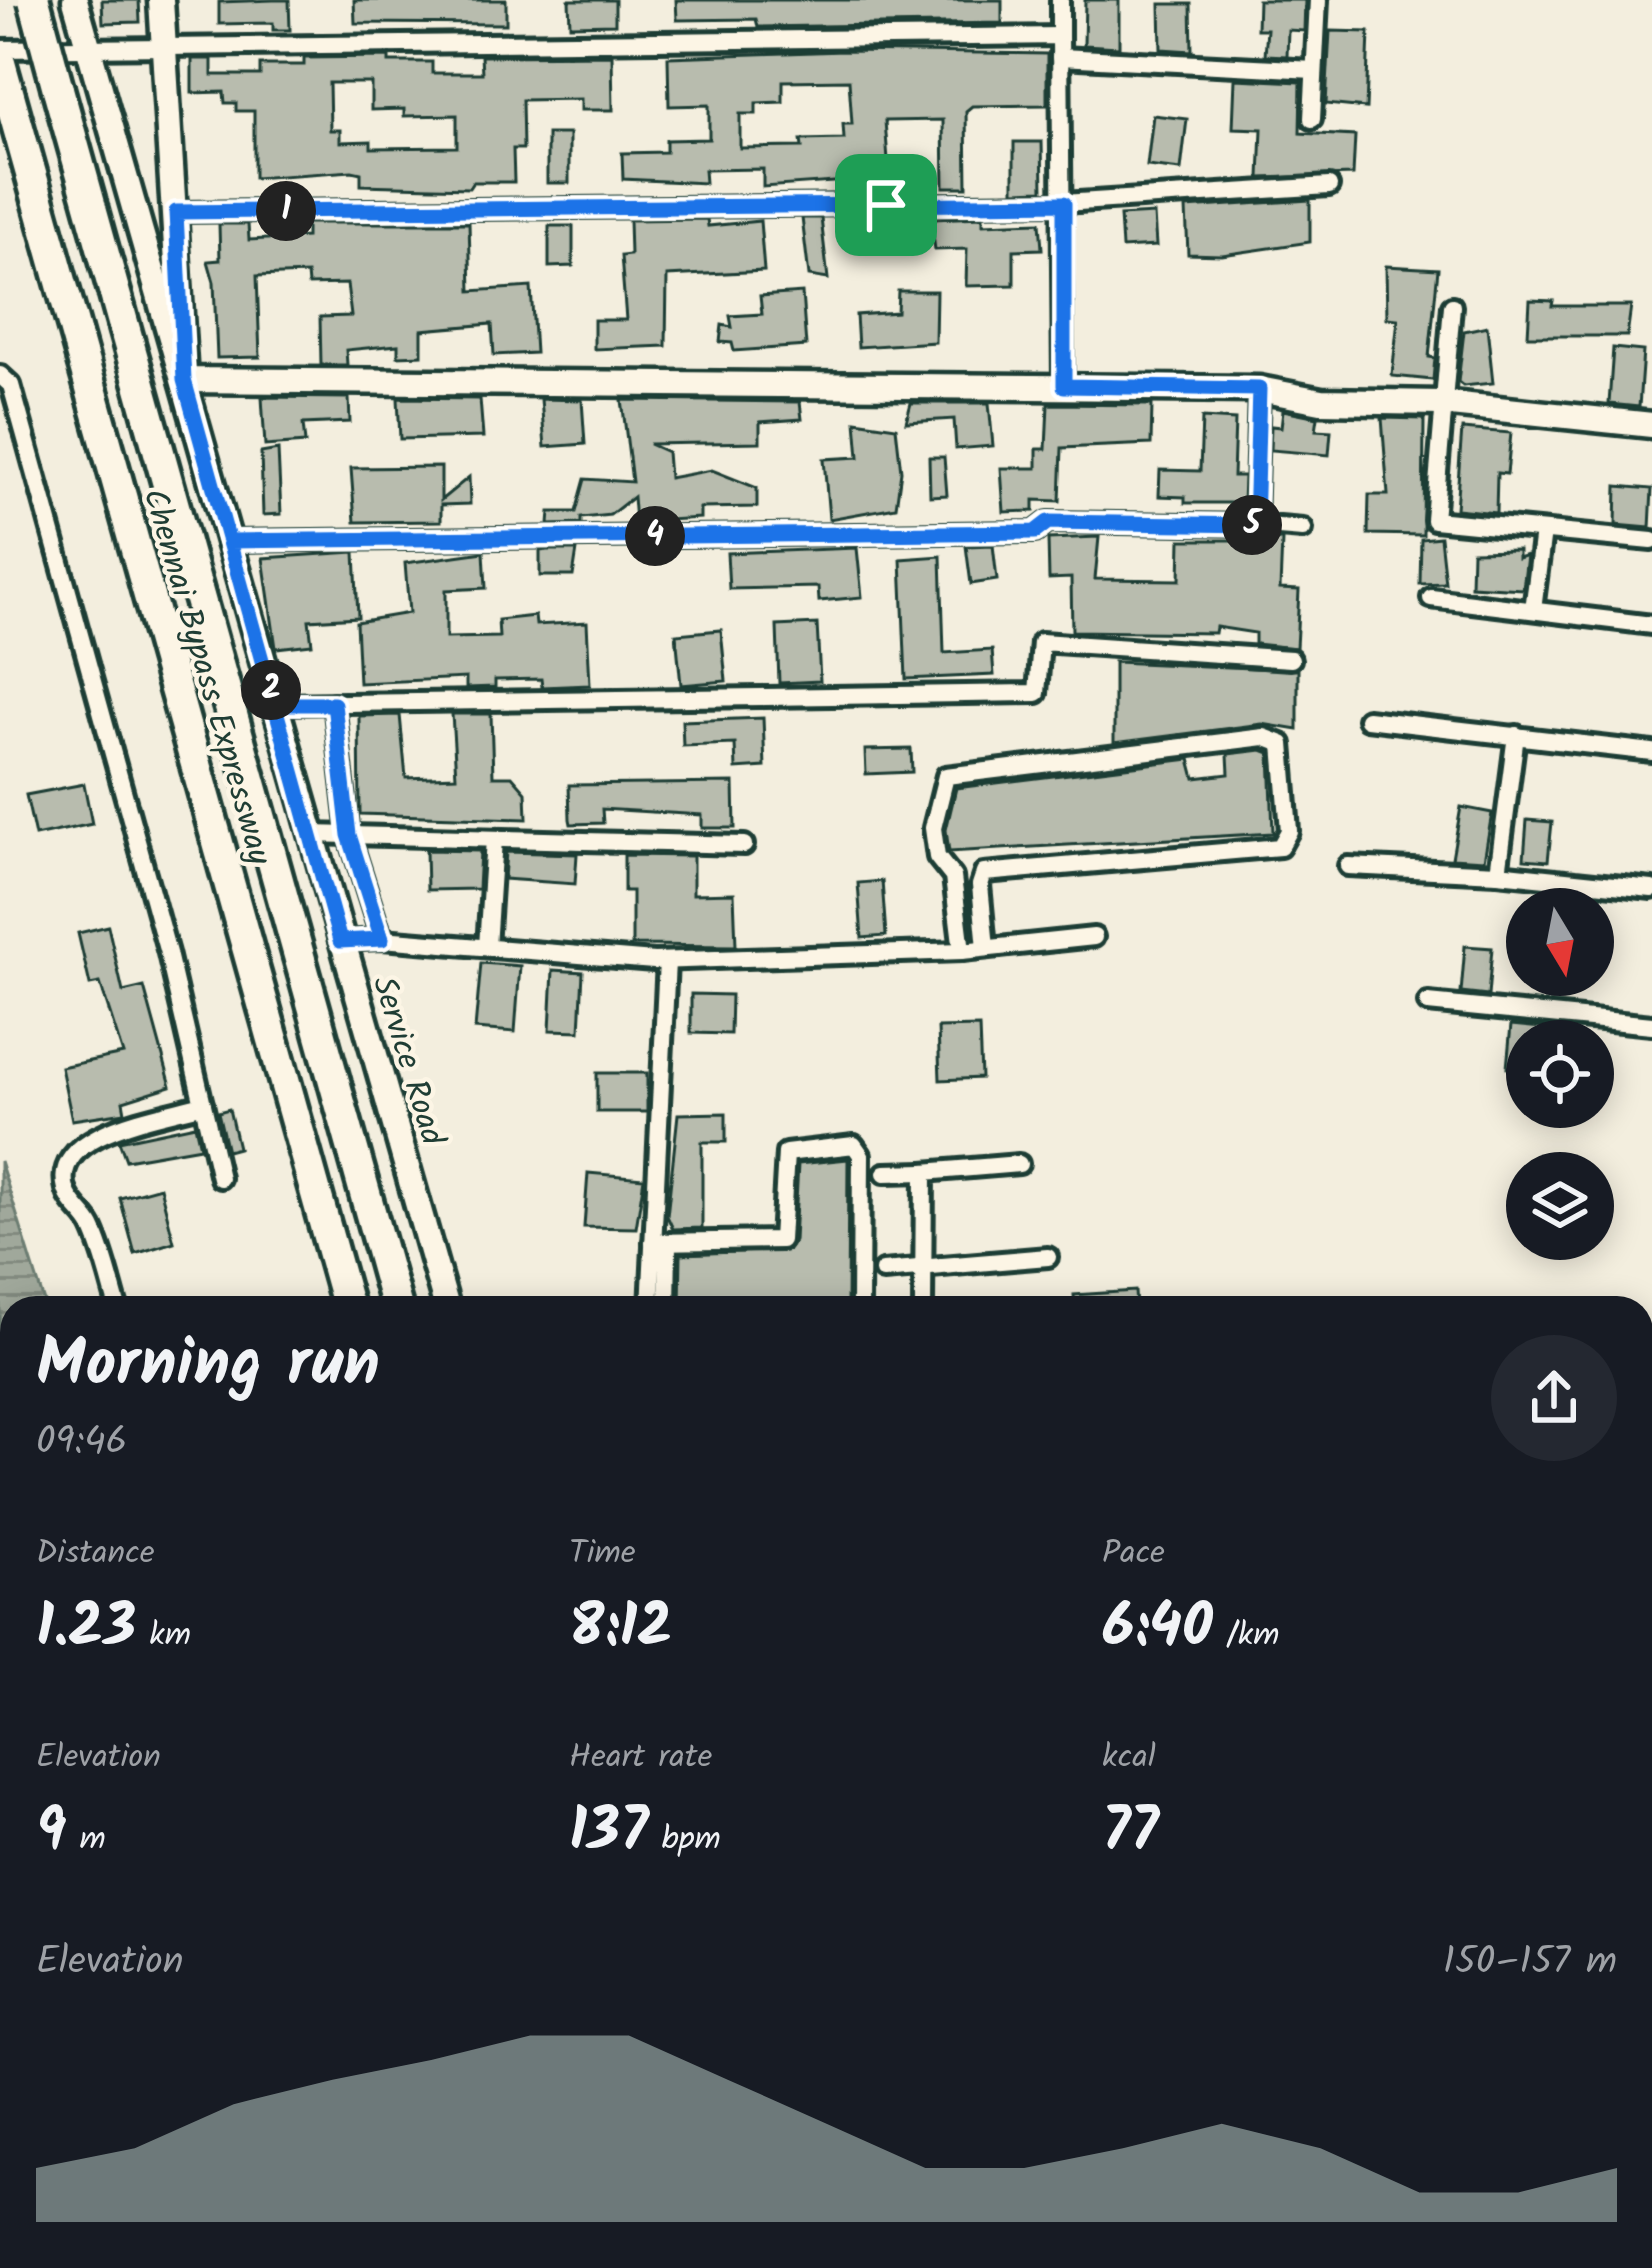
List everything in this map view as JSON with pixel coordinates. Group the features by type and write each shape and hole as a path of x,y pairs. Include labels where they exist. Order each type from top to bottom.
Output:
{"highway":[{"name":"Chennai Bypass Expressway","path":"34,0 394,1296"},
{"name":"Chennai Bypass Expressway","path":"4,78 345,1296"}],"street":[{"name":"Service Road","path":"75,0 444,1296"},
{"path":"161,0 184,380 1259,389 1321,401 1441,403 1652,425"},
{"path":"1060,0 1064,386"},
{"path":"1312,119 1318,0"},
{"path":"0,49 1060,36"},
{"path":"1060,57 1314,70"},
{"path":"176,212 1064,203 1329,186"},
{"path":"1452,306 1435,520 1652,542"},
{"path":"0,375 11,385 162,931 220,1178"},
{"path":"1255,525 1259,389"},
{"path":"229,541 1035,532 1048,522 1303,529"},
{"path":"1533,610 1544,531"},
{"path":"1431,598 1652,625"},
{"path":"274,704 1037,693 1041,642 1292,659"},
{"path":"334,704 349,835 382,939"},
{"path":"1367,719 1652,752"},
{"path":"1498,873 1516,735"},
{"path":"962,951 953,878 937,856 933,828 946,776 1264,737 1282,744 1289,831 1280,847 984,873 980,885 986,948"},
{"path":"311,834 744,845"},
{"path":"487,947 494,839"},
{"path":"1348,866 1498,873 1652,889"},
{"path":"340,941 382,939 667,961 962,951 1094,937"},
{"path":"666,1296 661,1242 667,961"},
{"path":"1428,1003 1652,1025"},
{"path":"114,1296 89,1221 66,1194 65,1166 72,1151 96,1136 203,1104"},
{"path":"661,1242 781,1240 786,1153 854,1145 861,1156 860,1296"},
{"path":"885,1173 1019,1164"},
{"path":"923,1296 924,1172"},
{"path":"652,1296 661,1242"},
{"path":"883,1270 1048,1257"}],"shaded area":[{"path":"0,1161 42,1296 0,1296"}],"building":[{"path":"102,0 139,0 140,22 103,23"},
{"path":"289,0 290,30 273,30 273,23 219,24 219,2"},
{"path":"354,0 506,0 506,24 355,23"},
{"path":"569,0 615,0 615,24 570,25"},
{"path":"676,0 1002,0 1002,23 758,27 756,19 677,20"},
{"path":"1085,0 1119,0 1119,47 1084,45"},
{"path":"1258,0 1305,0 1304,31 1288,30 1287,56 1265,55 1267,29 1257,29"},
{"path":"1160,4 1191,4 1192,51 1161,49"},
{"path":"1330,31 1369,32 1366,108 1326,104"},
{"path":"844,51 1047,54 1047,105 972,106 966,111 967,187 944,187 943,120 885,121 890,186 847,189 847,181 763,187 763,169 704,170 705,183 623,179 622,153 666,152 666,140 709,139 709,105 669,106 668,57","holes":["849,80 852,124 843,124 844,139 801,140 802,147 740,148 740,114 756,114 756,103 783,102 783,81"]},
{"path":"612,55 613,110 581,110 581,99 522,100 523,149 513,149 514,182 473,182 469,188 361,185 361,173 352,171 254,178 254,111 236,111 236,103 225,103 224,92 192,93 192,59 212,59 212,75 260,75 260,65 304,65 304,58 389,57 389,62 432,62 432,73 482,73 481,56","holes":["329,83 371,83 371,110 404,109 404,116 457,115 457,147 371,148 371,141 340,142 340,130 330,130"]},
{"path":"1235,79 1301,82 1300,133 1355,136 1353,175 1260,178 1262,129 1233,128"},
{"path":"1153,115 1187,119 1181,170 1147,166"},
{"path":"547,134 569,134 569,183 547,183"},
{"path":"1014,142 1042,142 1043,190 1014,191"},
{"path":"1310,200 1310,242 1222,255 1188,254 1186,208"},
{"path":"1154,214 1156,246 1122,248 1120,216"},
{"path":"983,217 983,224 1040,222 1042,249 1014,250 1014,285 966,286 967,249 935,250 931,219"},
{"path":"802,218 821,218 828,279 809,276"},
{"path":"707,219 708,226 760,221 764,271 667,276 666,346 594,349 594,320 626,320 621,256 630,255 629,220"},
{"path":"306,223 469,223 471,291 531,287 535,353 494,355 492,324 422,330 422,355 398,356 398,345 346,350 347,365 321,365 320,317 351,316 347,284 308,285 307,274 257,276 260,357 217,358 214,282 208,261 220,260 219,224 248,224 249,240 306,237"},
{"path":"549,226 573,226 573,266 549,267"},
{"path":"1386,266 1438,269 1429,357 1435,358 1433,380 1392,376 1398,319 1387,318"},
{"path":"898,291 936,291 935,342 858,347 856,315 897,312"},
{"path":"802,293 806,346 734,351 732,343 720,342 722,325 732,327 730,316 762,314 760,296"},
{"path":"1530,300 1553,301 1552,306 1631,306 1627,336 1528,336"},
{"path":"1487,326 1493,383 1463,386 1458,382 1464,331"},
{"path":"1613,348 1643,351 1639,407 1609,404"},
{"path":"262,397 349,398 350,422 303,424 305,443 265,446"},
{"path":"398,398 480,399 483,437 400,439"},
{"path":"541,399 582,400 585,444 545,447"},
{"path":"622,400 800,402 802,419 760,422 760,442 649,444 667,452 669,478 712,470 757,488 757,507 700,508 700,518 635,522 633,497 610,515 581,518 581,524 549,525 550,512 576,512 585,479 632,482"},
{"path":"911,403 989,403 993,446 956,449 954,419 906,422"},
{"path":"1048,404 1152,405 1151,444 1062,448 1060,501 1034,500 1034,511 1004,512 1001,468 1037,468 1037,449 1046,449"},
{"path":"1283,410 1318,417 1316,430 1331,431 1329,455 1270,450 1271,426 1281,427"},
{"path":"1202,418 1235,420 1233,476 1244,476 1243,503 1185,503 1185,497 1159,496 1160,470 1200,471"},
{"path":"1382,418 1424,419 1423,535 1368,534 1369,495 1388,495"},
{"path":"856,421 896,427 901,471 896,507 829,519 824,459 859,457"},
{"path":"1462,429 1511,433 1507,474 1497,473 1496,513 1456,509"},
{"path":"278,450 281,514 263,515 261,453"},
{"path":"929,457 944,457 947,495 930,496"},
{"path":"441,467 441,500 469,477 470,504 441,505 441,521 355,522 351,468"},
{"path":"1617,486 1652,489 1650,528 1616,525"},
{"path":"1099,537 1095,579 1180,580 1181,540 1282,540 1280,589 1299,590 1296,648 1255,644 1255,633 1216,627 1215,633 1072,631 1071,578 1049,579 1048,539"},
{"path":"1440,537 1445,583 1420,584 1421,539"},
{"path":"993,545 997,580 971,584 966,546"},
{"path":"857,548 862,597 819,601 818,587 729,589 727,553"},
{"path":"577,550 573,576 540,576 540,551"},
{"path":"1518,550 1518,558 1527,555 1523,589 1471,586 1472,551"},
{"path":"355,552 358,617 309,620 312,644 276,648 263,558"},
{"path":"484,552 486,588 446,590 446,638 499,637 498,620 535,616 536,625 587,622 590,685 542,687 541,679 495,680 495,687 466,688 466,678 359,683 356,622 409,613 405,563"},
{"path":"941,556 944,653 992,650 994,675 906,679 901,559"},
{"path":"817,624 820,681 779,683 777,626"},
{"path":"721,630 726,681 681,685 676,634"},
{"path":"1114,662 1298,670 1298,730 1262,724 1114,743"},
{"path":"452,714 491,714 493,776 512,776 526,792 527,819 360,814 359,716 400,715 406,778 456,776"},
{"path":"763,718 765,767 736,769 735,744 683,746 682,721"},
{"path":"911,749 912,772 866,774 865,750"},
{"path":"1270,753 1273,833 949,852 946,830 956,788 1190,759 1195,778 1229,774 1228,754"},
{"path":"734,783 735,828 702,828 702,815 602,809 603,823 571,824 569,785"},
{"path":"84,784 92,824 35,836 26,795"},
{"path":"1461,807 1492,813 1484,860 1452,858"},
{"path":"1527,820 1552,822 1548,861 1524,859"},
{"path":"426,850 480,851 478,889 427,890"},
{"path":"506,852 577,854 575,884 504,879"},
{"path":"624,855 693,856 693,894 734,893 736,946 632,945 632,891 624,891"},
{"path":"882,881 886,936 862,938 858,883"},
{"path":"108,926 123,992 144,987 171,1086 123,1101 125,1112 72,1120 61,1067 123,1054 100,983 90,985 78,933"},
{"path":"1465,946 1492,948 1488,996 1461,993"},
{"path":"481,963 520,966 515,1032 475,1029"},
{"path":"553,970 583,972 580,1031 550,1030"},
{"path":"691,994 731,995 730,1034 691,1033"},
{"path":"979,1027 981,1078 940,1080 938,1028"},
{"path":"597,1073 647,1073 647,1112 597,1112"},
{"path":"229,1109 238,1148 227,1151 218,1112"},
{"path":"726,1113 726,1142 702,1142 702,1228 673,1229 667,1216 678,1114"},
{"path":"195,1125 200,1147 126,1160 119,1141"},
{"path":"848,1159 847,1296 680,1296 681,1254 788,1250 794,1241 798,1164"},
{"path":"588,1173 644,1178 636,1228 584,1227"},
{"path":"160,1187 174,1242 135,1254 120,1198"},
{"path":"1135,1291 1135,1296 1074,1296"}],"route":[{"path":"886,205 176,212 184,380 274,704 334,704 349,835 382,939 340,941 311,834 274,704 229,541 1035,532 1048,522 1255,525 1259,389 1064,386 1064,203 886,205"}]}
